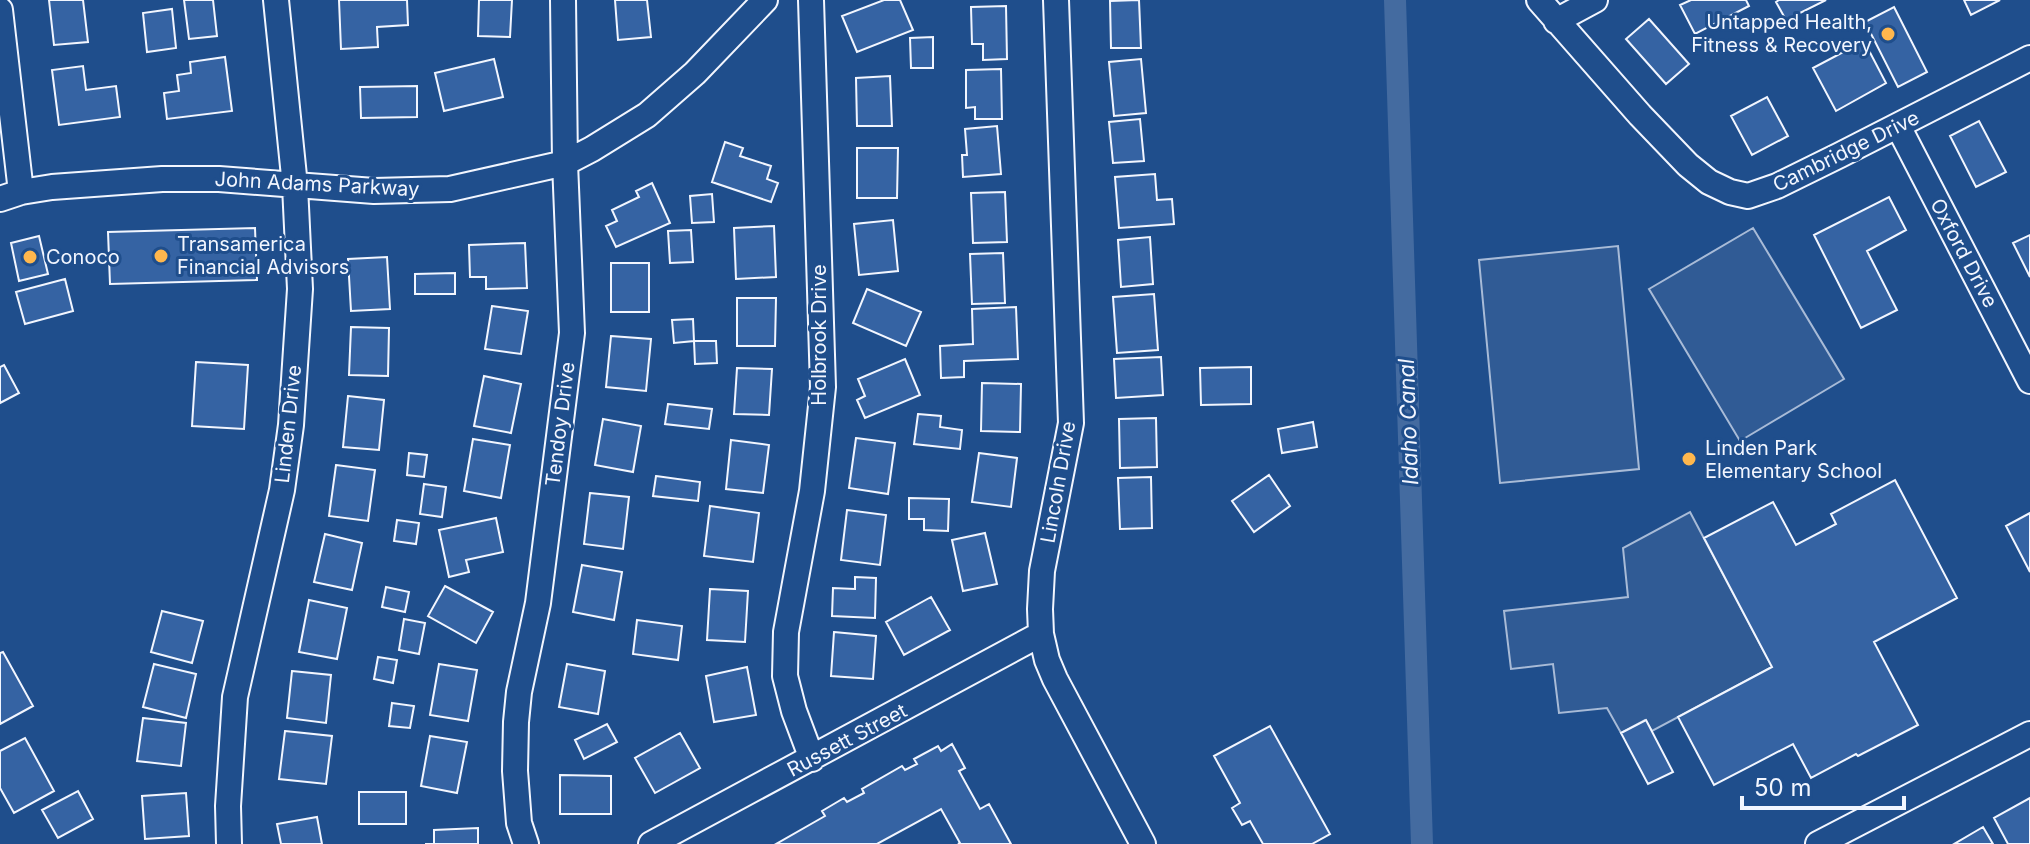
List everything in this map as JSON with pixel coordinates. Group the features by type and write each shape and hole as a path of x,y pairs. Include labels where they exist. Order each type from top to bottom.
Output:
{"street":[{"name":"Linden Drive","path":"229,844 228,806 235,697 282,490 291,425 300,289 295,186 276,0"},
{"name":"Tendoy Drive","path":"526,844 519,823 515,771 516,722 519,692 538,603 572,333 565,163 563,0"},
{"name":"John Adams Parkway","path":"11,195 52,187 162,179 219,179 374,191 450,189 565,163 647,115 695,73 765,0"},
{"name":"Holbrook Drive","path":"811,0 823,387 812,491 786,632 785,676 812,759"},
{"name":"Lincoln Drive","path":"1056,0 1071,423 1042,571 1041,634 1055,679 1143,844"},
{"name":"Cambridge Drive","path":"1539,0 1688,165 1709,182 1748,196 1777,186 2030,58"},
{"path":"1556,21 1595,0"},
{"path":"0,10 11,195"},
{"name":"Oxford Drive","path":"1898,126 2030,381"},
{"name":"Russett Street","path":"651,844 1041,634"},
{"path":"1818,844 2030,734"}],"shaded area":[{"path":"1753,228 1844,379 1740,441 1649,289"},
{"path":"1618,246 1639,469 1500,483 1479,260"},
{"path":"1690,512 1772,667 1652,731 1645,720 1621,733 1607,708 1559,713 1553,664 1511,669 1504,611 1628,597 1623,548"}],"building":[{"path":"49,0 83,0 88,42 54,45"},
{"path":"184,0 213,0 217,36 189,39"},
{"path":"339,0 407,0 408,25 377,27 378,47 341,49"},
{"path":"479,0 512,0 510,37 478,36"},
{"path":"615,0 647,0 651,37 618,40"},
{"path":"884,0 900,0 913,30 857,52 842,16"},
{"path":"1139,0 1141,48 1111,48 1110,1"},
{"path":"1691,0 1746,0 1749,6 1695,34 1680,5"},
{"path":"1826,0 1786,20 1776,2"},
{"path":"1964,0 2000,0 1971,15"},
{"path":"1006,6 1007,59 983,60 983,44 972,44 971,7"},
{"path":"1894,7 1927,72 1898,87 1865,22"},
{"path":"172,9 176,48 147,52 143,13"},
{"path":"1649,19 1689,64 1666,84 1626,39"},
{"path":"933,37 933,68 911,68 910,38"},
{"path":"1864,41 1886,83 1836,111 1813,68"},
{"path":"225,57 232,111 167,119 164,93 179,91 177,75 191,73 190,62"},
{"path":"494,59 503,97 444,111 435,73"},
{"path":"1141,59 1146,113 1114,116 1109,62"},
{"path":"83,66 86,90 116,86 120,117 59,125 52,70"},
{"path":"1001,69 1002,119 975,119 975,107 966,108 966,70"},
{"path":"890,76 892,126 857,126 856,78"},
{"path":"417,86 417,117 361,118 360,87"},
{"path":"1767,97 1788,136 1752,155 1731,116"},
{"path":"1140,119 1144,161 1113,163 1109,122"},
{"path":"1979,121 2006,172 1976,187 1950,136"},
{"path":"997,126 1001,174 963,177 962,155 967,155 965,129"},
{"path":"725,142 743,148 740,156 771,166 767,179 778,183 771,202 712,182"},
{"path":"857,148 898,148 897,198 857,198"},
{"path":"1155,174 1157,200 1172,199 1174,224 1119,228 1115,177"},
{"path":"652,183 670,223 616,247 606,226 617,221 612,210 639,197 636,191"},
{"path":"1005,192 1007,242 973,243 971,193"},
{"path":"712,194 714,222 692,223 690,196"},
{"path":"1889,197 1906,230 1867,251 1897,310 1861,328 1814,235"},
{"path":"893,220 898,271 859,275 854,224"},
{"path":"774,226 776,277 736,279 734,228"},
{"path":"255,228 257,280 110,284 108,232"},
{"path":"691,230 693,262 670,263 668,231"},
{"path":"2030,235 2030,277 2013,243"},
{"path":"39,236 48,274 19,281 11,243"},
{"path":"1150,237 1153,284 1121,287 1118,240"},
{"path":"525,243 527,288 486,289 486,277 470,277 469,245"},
{"path":"1003,253 1005,303 972,304 970,254"},
{"path":"387,257 390,309 351,311 348,259"},
{"path":"611,263 649,263 649,312 611,312"},
{"path":"455,273 455,294 415,294 415,274"},
{"path":"65,279 73,311 25,324 16,292"},
{"path":"867,289 921,312 906,346 853,323"},
{"path":"1154,294 1158,350 1117,353 1113,297"},
{"path":"737,298 776,298 775,346 737,346"},
{"path":"492,306 528,311 521,354 485,349"},
{"path":"1016,307 1018,359 964,361 964,377 941,378 940,346 973,344 972,309"},
{"path":"693,319 694,341 674,343 672,320"},
{"path":"351,327 389,328 388,376 349,375"},
{"path":"611,336 651,339 646,391 606,387"},
{"path":"694,341 716,341 717,363 695,364"},
{"path":"1161,357 1163,395 1116,398 1114,359"},
{"path":"905,359 920,395 865,418 857,400 865,396 858,379"},
{"path":"196,362 248,365 244,429 192,426"},
{"path":"4,365 19,393 0,403 0,367"},
{"path":"1251,367 1251,404 1201,405 1200,368"},
{"path":"737,368 772,369 769,415 734,414"},
{"path":"484,376 521,384 511,433 474,426"},
{"path":"982,383 1021,384 1020,432 981,431"},
{"path":"348,396 384,400 379,450 343,447"},
{"path":"668,404 712,409 709,429 665,424"},
{"path":"918,414 941,416 940,427 962,430 960,449 914,444"},
{"path":"1156,418 1157,467 1120,468 1119,419"},
{"path":"603,419 641,426 633,472 595,465"},
{"path":"1313,422 1317,447 1282,453 1278,429"},
{"path":"856,438 895,443 888,494 849,488"},
{"path":"473,439 510,445 501,498 464,491"},
{"path":"731,440 769,445 763,493 726,489"},
{"path":"409,453 427,455 424,477 407,475"},
{"path":"979,453 1017,458 1011,507 972,502"},
{"path":"336,465 375,470 368,521 329,516"},
{"path":"1269,475 1290,506 1254,532 1232,501"},
{"path":"656,476 700,482 698,501 653,496"},
{"path":"1151,477 1152,528 1120,529 1118,478"},
{"path":"1895,480 1957,598 1874,642 1918,725 1811,778 1793,744 1714,785 1678,717 1772,667 1704,538 1773,502 1796,545 1836,524 1831,514"},
{"path":"424,484 446,487 442,517 420,514"},
{"path":"590,493 629,497 623,549 584,544"},
{"path":"909,498 949,499 948,531 924,530 924,519 909,519"},
{"path":"710,506 759,513 753,562 704,556"},
{"path":"847,510 886,515 880,565 841,560"},
{"path":"2030,513 2030,572 2006,526"},
{"path":"496,518 503,552 466,560 469,572 449,577 439,530"},
{"path":"397,520 419,523 416,544 394,541"},
{"path":"985,533 997,584 963,591 952,540"},
{"path":"325,534 362,543 352,590 314,582"},
{"path":"582,565 622,572 614,620 573,612"},
{"path":"855,577 876,578 875,618 832,616 833,588 855,589"},
{"path":"445,586 493,612 476,643 428,616"},
{"path":"386,587 409,592 405,612 382,607"},
{"path":"710,589 748,591 745,642 707,640"},
{"path":"931,597 950,630 904,655 886,622"},
{"path":"309,600 347,608 337,659 299,652"},
{"path":"162,611 203,621 192,663 151,652"},
{"path":"404,619 425,623 419,654 399,650"},
{"path":"637,620 682,626 678,660 633,654"},
{"path":"834,632 876,636 873,679 831,676"},
{"path":"3,652 33,706 0,724 0,653"},
{"path":"378,657 397,660 393,683 374,679"},
{"path":"154,664 196,674 186,718 143,707"},
{"path":"439,664 477,670 468,721 430,715"},
{"path":"567,664 605,671 598,714 559,707"},
{"path":"747,667 756,715 714,722 706,676"},
{"path":"292,671 331,675 326,723 287,718"},
{"path":"392,703 414,706 410,728 389,726"},
{"path":"143,718 186,723 181,766 137,761"},
{"path":"1646,720 1673,772 1648,784 1621,733"},
{"path":"607,724 617,742 584,759 575,740"},
{"path":"1270,726 1330,834 1312,844 1263,844 1250,821 1242,825 1232,808 1240,803 1214,756"},
{"path":"285,731 332,736 326,784 279,779"},
{"path":"680,733 700,768 655,793 635,758"},
{"path":"430,736 467,742 457,793 421,786"},
{"path":"25,738 54,791 14,813 0,788 0,751"},
{"path":"952,744 965,768 959,771 980,809 989,804 1011,844 958,844 941,809 877,844 776,844 825,816 822,811 844,798 847,802 864,793 862,789 902,766 905,770 917,764 914,759 938,746 941,751"},
{"path":"560,775 611,776 611,814 560,814"},
{"path":"78,791 93,819 58,838 42,810"},
{"path":"359,792 406,792 406,824 359,824"},
{"path":"186,793 189,836 145,839 142,796"},
{"path":"2030,798 2030,844 2008,844 1994,818"},
{"path":"317,817 322,844 281,844 277,824"},
{"path":"1983,827 1993,844 1954,844"},
{"path":"478,828 478,844 434,844 434,830"}],"waterway":[{"name":"Idaho Canal","path":"1395,0 1422,844"}],"place":[{"name":"Untapped Health, Fitness & Recovery","path":"1888,34"},
{"name":"Transamerica Financial Advisors","path":"161,256"},
{"name":"Conoco","path":"30,257"},
{"name":"Linden Park Elementary School","path":"1689,459"}]}
